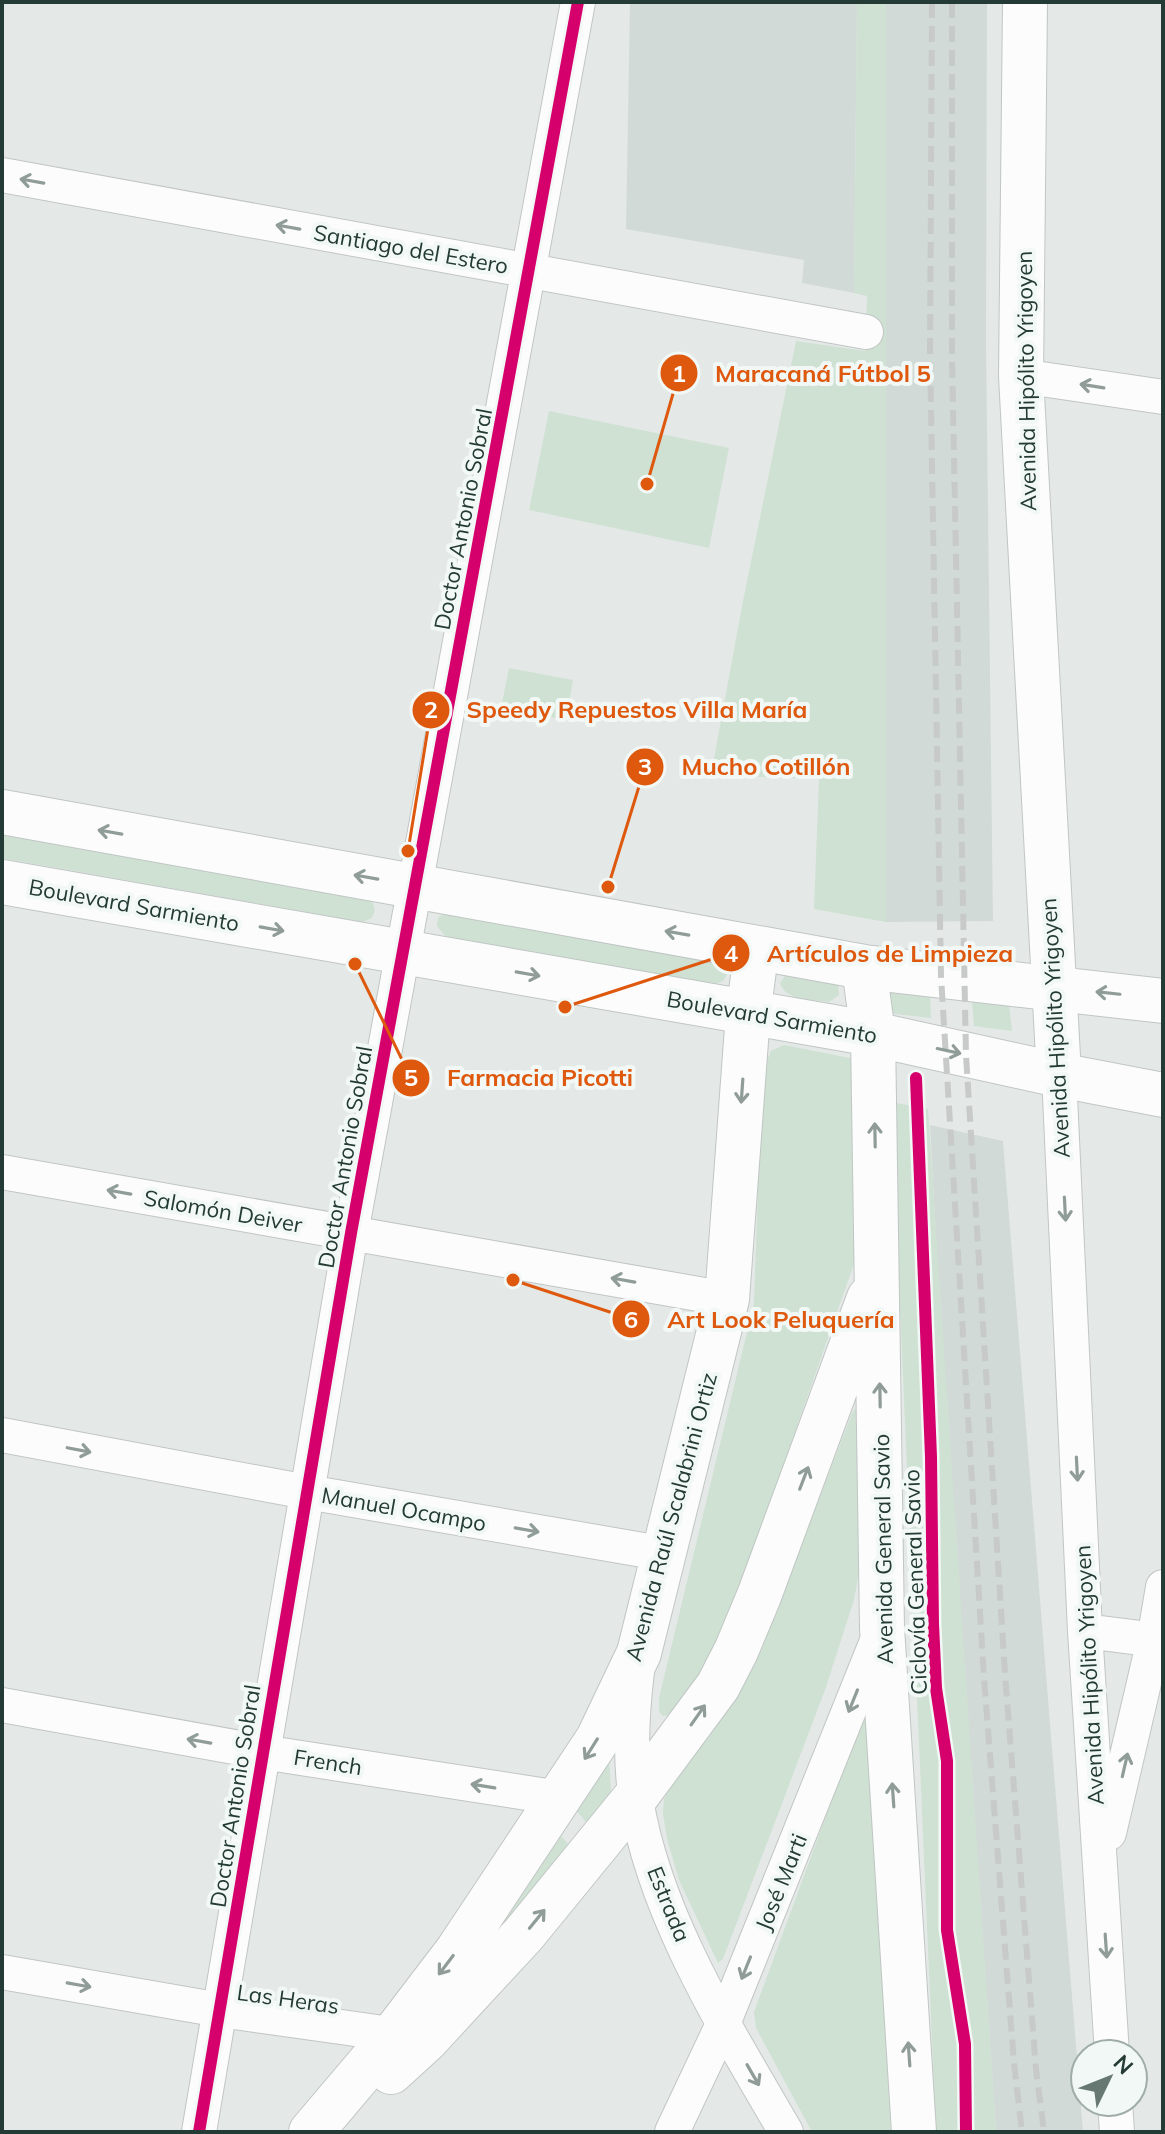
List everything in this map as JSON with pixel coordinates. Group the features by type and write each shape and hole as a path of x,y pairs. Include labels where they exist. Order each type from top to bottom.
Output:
{"main road":[{"name":"Avenida Hipólito Yrigoyen","path":"1025,2 1021,376 1059,1075"},
{"path":"2,812 864,967 1163,1001"},
{"name":"Boulevard Sarmiento","path":"2,882 873,1034 1163,1095"},
{"name":"Avenida Raúl Scalabrini Ortiz","path":"323,2132 410,2037 458,1950 598,1739 639,1653 727,1299 748,1014 757,948"},
{"name":"Avenida General Savio","path":"864,967 873,1034 882,1628 914,2132"},
{"name":"Avenida Raúl Scalabrini Ortiz","path":"311,2132 524,1934 700,1713 736,1651 825,1422 877,1273"}],"street":[{"name":"Doctor Antonio Sobral","path":"199,2132 351,1233 578,2"},
{"name":"Santiago del Estero","path":"2,175 866,332"},
{"path":"1021,376 1163,397"},
{"name":"Avenida Hipólito Yrigoyen","path":"1059,1075 1085,1631 1111,2038"},
{"name":"Salomón Deiver","path":"2,1172 727,1299"},
{"name":"Manuel Ocampo","path":"2,1435 666,1554"},
{"path":"1101,1868 1158,1641 1163,1587"},
{"name":"José Marti","path":"672,2132 723,2024 882,1628"},
{"path":"1085,1631 1158,1641"},
{"name":"Estrada","path":"639,1653 632,1710 635,1798 647,1848 664,1897 723,2024 786,2132"},
{"name":"French","path":"2,1705 262,1752 560,1798"},
{"name":"Las Heras","path":"2,1972 220,2010 410,2037"}],"shaded area":[{"path":"630,2 857,2 854,293 802,283 804,260 626,229"},
{"path":"886,2 987,2 986,342 993,921 886,922"},
{"path":"930,1125 1003,1141 1075,2038 1069,2038 1069,2118 1082,2118 1083,2132 996,2132"}],"green space":[{"path":"857,2 886,2 886,922 814,909 819,779 711,775 796,341 865,351 867,296 854,293"},
{"path":"549,411 729,448 709,548 529,510"},
{"path":"509,668 573,680 566,720 501,708"},
{"path":"2,831 371,898 375,910 372,918 362,922 2,858"},
{"path":"446,911 726,964 728,973 723,981 713,985 447,938 437,926 438,918"},
{"path":"787,973 838,984 839,995 829,1002 793,996 780,983"},
{"path":"884,987 930,995 931,1018 886,1013"},
{"path":"972,1001 1009,1005 1012,1031 974,1026"},
{"path":"784,1045 855,1059 858,1247 731,1614 700,1673 669,1715 663,1716 659,1712 659,1698 754,1303 762,1072 771,1051"},
{"path":"891,1102 928,1109 996,2132 936,2132"},
{"path":"858,1405 861,1561 854,1600 825,1690 723,1959 718,1963 679,1880 667,1839 664,1799 676,1777 709,1737 741,1690 761,1651 852,1413"},
{"path":"863,1715 868,1716 891,2132 812,2132 756,2028 754,2012"},
{"path":"608,1742 611,1793 586,1822 576,1810"},
{"path":"561,1836 568,1844 488,1944 483,1940 533,1878"}],"railway":[{"path":"932,2 930,352 941,976 984,1678 1022,2132"},
{"path":"952,2 952,358 966,1055 1005,1674 1036,2069 1044,2132"}],"cycle path":[{"path":"199,2132 351,1233 578,2"},
{"name":"Ciclovía General Savio","path":"916,1078 931,1457 933,1624 936,1688 947,1761 947,1930 965,2044 966,2132"}],"place":[{"name":"Maracaná Fútbol 5","path":"647,484"},
{"name":"Speedy Repuestos Villa María","path":"408,851"},
{"name":"Mucho Cotillón","path":"608,887"},
{"name":"Farmacia Picotti","path":"355,964"},
{"name":"Artículos de Limpieza","path":"565,1007"},
{"name":"Art Look Peluquería","path":"513,1280"}]}
